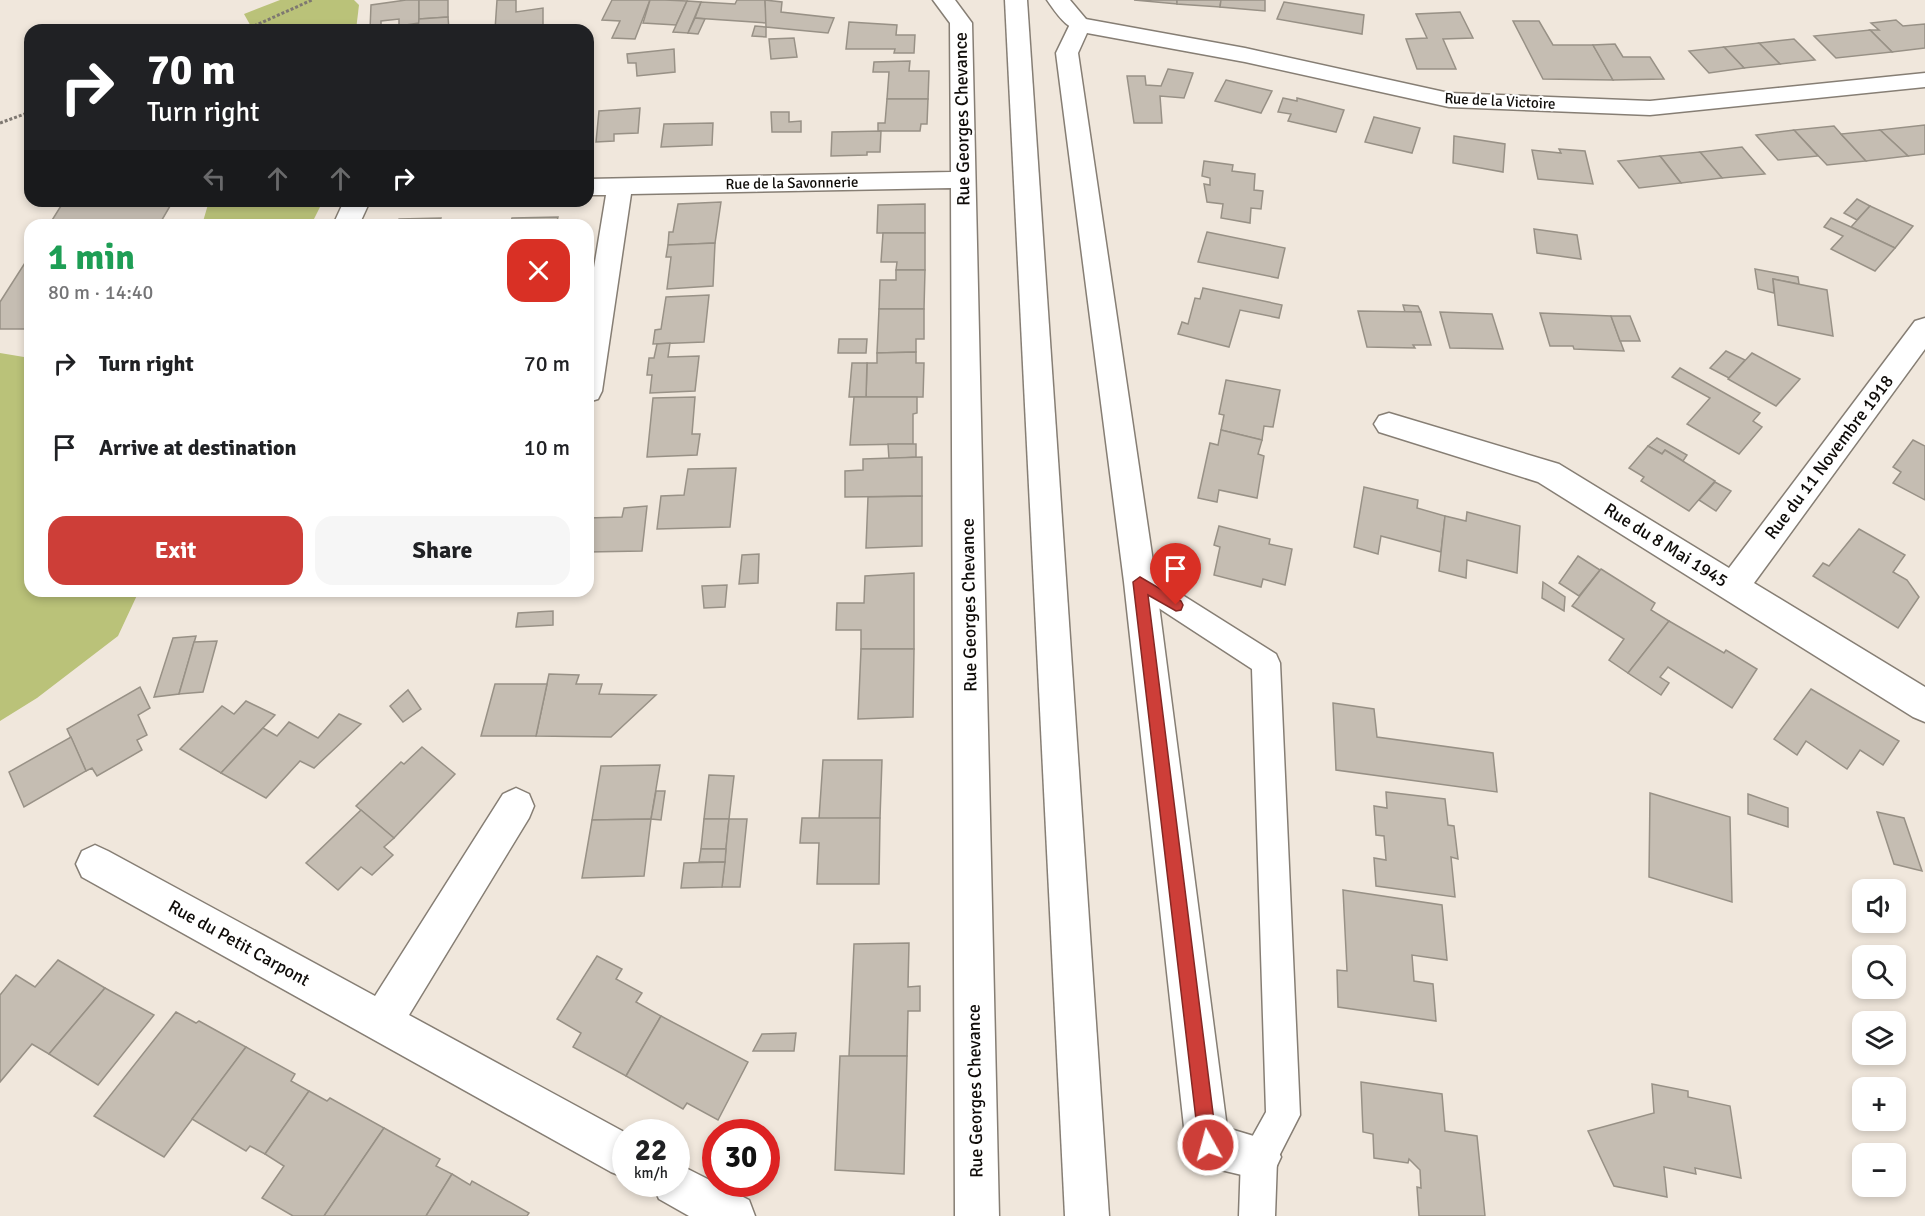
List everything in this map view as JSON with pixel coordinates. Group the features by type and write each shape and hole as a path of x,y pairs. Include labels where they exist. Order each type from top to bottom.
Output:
{"street":[{"name":"Rue Georges Chevance","path":"944,0 961,23 977,1216"},
{"path":"1016,0 1087,1216"},
{"path":"1058,0 1080,25 1067,53 1140,582 1208,1145 1259,1157"},
{"name":"Rue de la Victoire","path":"1080,25 1245,55 1449,100 1650,108 1925,80"},
{"name":"Rue de la Savonnerie","path":"594,187 963,180"},
{"path":"594,353 620,186"},
{"name":"Rue du 11 Novembre 1918","path":"1733,586 1925,328"},
{"name":"Rue du 8 Mai 1945","path":"1389,424 1548,473 1925,706"},
{"path":"382,1022 516,806"},
{"name":"Rue du Petit Carpont","path":"96,864 612,1149"},
{"path":"690,1193 733,1216"}],"lane":[{"path":"1140,582 1266,663 1283,1115 1259,1157 1257,1216"}],"path":[{"path":"258,24 312,0"},
{"path":"0,123 24,114"}],"green space":[{"path":"280,0 354,0 359,5 357,24 250,24 244,14"},
{"path":"207,207 320,207 314,219 204,219"},
{"path":"0,353 24,357 24,597 136,597 118,636 37,698 0,721"}],"building":[{"path":"419,0 419,23 399,24 399,19 381,21 381,24 370,24 371,5"},
{"path":"419,0 448,0 448,17 419,19"},
{"path":"497,0 516,0 516,12 543,8 543,24 495,24"},
{"path":"612,0 650,0 635,39 612,38 620,21 602,20"},
{"path":"650,0 687,1 676,25 643,23"},
{"path":"737,0 765,0 767,23 695,18 701,2 735,4"},
{"path":"765,0 782,2 781,12 834,18 828,33 766,27"},
{"path":"1134,0 1177,0 1177,4"},
{"path":"1177,0 1221,0 1220,7 1177,4"},
{"path":"1221,0 1265,0 1265,11 1220,7"},
{"path":"687,1 701,2 688,33 673,32"},
{"path":"1284,2 1364,15 1362,34 1277,19"},
{"path":"1460,12 1473,38 1443,39 1456,69 1417,69 1406,39 1427,38 1416,14"},
{"path":"448,17 449,24 419,24 419,19"},
{"path":"695,18 705,19 698,34 688,33"},
{"path":"1896,20 1903,26 1925,24 1925,48 1892,52 1870,30 1879,30 1871,23"},
{"path":"1513,21 1539,21 1553,45 1593,45 1613,80 1543,79"},
{"path":"849,22 897,25 896,35 915,35 914,53 894,53 895,49 846,49"},
{"path":"755,26 766,27 766,37 752,36"},
{"path":"1870,30 1892,52 1836,58 1814,36"},
{"path":"794,38 797,57 771,59 769,39"},
{"path":"1794,39 1815,60 1780,64 1759,43"},
{"path":"1759,43 1780,64 1744,68 1724,47"},
{"path":"1615,44 1623,57 1650,57 1664,79 1613,80 1593,45"},
{"path":"1724,47 1744,68 1709,73 1689,51"},
{"path":"674,49 675,72 637,76 636,63 628,63 627,54"},
{"path":"910,61 909,71 929,71 928,99 887,99 889,72 873,72 874,62"},
{"path":"1168,69 1193,73 1184,98 1160,96 1162,123 1134,123 1127,76 1145,76 1146,85 1161,86"},
{"path":"1226,80 1272,91 1261,113 1215,101"},
{"path":"1283,98 1297,101 1297,98 1344,110 1336,132 1288,121 1291,114 1278,112"},
{"path":"887,99 928,99 927,124 921,124 920,131 878,131 878,123 885,123"},
{"path":"640,108 638,133 614,134 614,141 596,142 599,111"},
{"path":"771,112 789,112 789,122 801,121 801,132 772,132"},
{"path":"1374,117 1420,128 1412,153 1365,142"},
{"path":"713,123 712,145 661,147 664,124"},
{"path":"1925,125 1925,154 1908,156 1880,130"},
{"path":"1834,126 1866,161 1827,165 1794,130"},
{"path":"1794,130 1818,156 1778,160 1756,135"},
{"path":"1880,130 1908,156 1866,161 1841,134"},
{"path":"881,131 880,152 867,152 867,155 831,156 832,132"},
{"path":"1454,136 1505,144 1503,172 1453,163"},
{"path":"1742,147 1765,174 1722,178 1700,152"},
{"path":"1559,149 1585,151 1593,184 1538,179 1532,150 1561,153"},
{"path":"1700,152 1722,178 1681,183 1660,156"},
{"path":"1660,156 1681,183 1639,188 1618,161"},
{"path":"1204,161 1233,165 1232,171 1255,174 1254,190 1263,191 1261,209 1251,208 1250,223 1221,218 1223,204 1207,202 1204,184 1210,185 1210,178 1202,176"},
{"path":"1857,199 1870,206 1857,220 1844,213"},
{"path":"721,202 715,243 668,245 669,232 673,232 678,204"},
{"path":"925,204 925,233 877,233 878,205"},
{"path":"1870,206 1913,226 1895,248 1851,227"},
{"path":"60,207 170,207 162,219 53,219"},
{"path":"558,217 558,219 512,218"},
{"path":"1831,218 1895,248 1875,271 1831,249 1843,236 1824,227"},
{"path":"1534,229 1577,235 1581,259 1537,253"},
{"path":"1207,232 1285,248 1278,278 1198,262"},
{"path":"883,233 925,233 925,270 896,270 897,262 881,262"},
{"path":"715,243 713,286 667,289 671,257 666,257 668,245"},
{"path":"24,264 24,329 0,329 0,302"},
{"path":"1755,269 1798,277 1799,284 1773,279 1774,293 1758,289"},
{"path":"896,270 925,270 924,309 879,309 880,280 896,280"},
{"path":"1773,279 1827,290 1833,336 1778,325"},
{"path":"1203,288 1282,305 1279,318 1240,310 1229,347 1178,334 1182,322 1188,324 1195,298 1200,299"},
{"path":"709,295 704,342 653,344 655,330 661,329 666,297"},
{"path":"1403,305 1418,306 1421,312 1405,312"},
{"path":"879,309 924,309 924,339 916,339 916,352 877,353"},
{"path":"1358,311 1421,312 1431,345 1413,345 1415,348 1367,347"},
{"path":"1440,312 1492,314 1503,349 1450,348"},
{"path":"1540,313 1611,316 1624,351 1550,346"},
{"path":"1611,316 1630,316 1640,341 1620,341"},
{"path":"839,339 867,339 866,353 838,353"},
{"path":"670,343 668,357 699,356 695,391 650,393 652,375 647,375 649,358 654,358 657,344"},
{"path":"1726,351 1745,360 1729,378 1710,368"},
{"path":"916,352 916,363 924,363 923,397 866,397 867,363 877,363 877,353"},
{"path":"1752,353 1800,379 1776,406 1728,379"},
{"path":"852,363 867,363 866,397 849,397"},
{"path":"1680,368 1760,413 1753,421 1762,427 1739,454 1687,424 1710,398 1672,377"},
{"path":"1226,380 1280,390 1273,427 1264,426 1262,440 1221,430 1224,415 1219,414"},
{"path":"695,397 692,434 700,434 697,455 647,457 653,398"},
{"path":"854,397 917,397 917,413 913,414 913,444 850,445"},
{"path":"1221,430 1262,440 1258,454 1264,456 1257,498 1219,490 1217,502 1198,498 1210,443 1218,445"},
{"path":"1657,438 1687,455 1683,461 1665,450 1662,454 1648,446"},
{"path":"1913,440 1925,446 1925,500 1893,483 1901,472 1893,467"},
{"path":"888,444 916,444 916,457 889,459"},
{"path":"1648,446 1662,454 1665,450 1715,481 1689,511 1641,481 1644,477 1629,468"},
{"path":"922,457 922,496 845,497 845,471 863,470 863,459"},
{"path":"736,468 730,527 657,529 661,496 684,495 688,469"},
{"path":"1715,482 1731,491 1716,511 1699,500"},
{"path":"1364,487 1418,500 1417,508 1445,516 1441,552 1381,536 1378,554 1354,547"},
{"path":"922,496 922,546 866,548 868,497"},
{"path":"647,506 642,551 594,552 594,518 622,517 624,508"},
{"path":"1467,512 1520,526 1517,573 1467,560 1466,578 1439,571 1445,516 1466,521"},
{"path":"1219,526 1270,539 1269,544 1292,549 1285,585 1263,579 1261,587 1214,575 1220,547 1214,545"},
{"path":"1859,529 1905,555 1893,572 1907,580 1919,597 1898,628 1813,576 1823,563 1829,566"},
{"path":"759,554 758,583 739,584 742,555"},
{"path":"1578,556 1600,570 1579,596 1559,583"},
{"path":"1601,569 1655,603 1651,610 1669,621 1628,673 1609,660 1624,639 1572,606"},
{"path":"914,573 914,649 861,649 861,630 836,630 837,603 864,603 865,576"},
{"path":"1543,582 1565,597 1564,611 1542,598"},
{"path":"727,585 725,607 704,608 702,586"},
{"path":"553,611 553,625 516,627 518,613"},
{"path":"1669,621 1724,653 1726,650 1757,669 1732,708 1668,667 1660,677 1669,683 1661,695 1628,673"},
{"path":"196,636 179,694 154,697 173,638"},
{"path":"217,641 203,692 179,694 194,642"},
{"path":"861,649 914,649 913,717 858,719"},
{"path":"549,674 579,675 576,684 602,684 599,694 656,695 611,737 536,736"},
{"path":"495,684 547,684 536,736 481,736"},
{"path":"140,687 150,708 138,715 147,735 137,740 142,750 97,776 92,768 86,771 67,729"},
{"path":"1811,689 1899,741 1883,765 1860,750 1847,769 1806,741 1797,755 1774,739"},
{"path":"408,690 421,709 403,722 390,706"},
{"path":"246,701 275,715 221,773 180,749 222,706 234,714"},
{"path":"1333,703 1374,709 1377,737 1493,753 1497,792 1336,770"},
{"path":"339,714 361,724 314,768 300,761 266,798 221,773 263,728 277,736 289,722 318,738"},
{"path":"71,737 86,771 24,807 9,772"},
{"path":"422,747 455,774 394,838 356,806 401,762 404,764"},
{"path":"823,760 882,760 880,818 819,819"},
{"path":"660,765 651,819 592,820 601,766"},
{"path":"709,775 734,776 729,819 704,819"},
{"path":"656,791 665,791 661,820 651,819"},
{"path":"1386,792 1445,799 1448,825 1454,826 1458,859 1451,857 1455,897 1376,886 1374,858 1386,860 1384,836 1376,835 1374,806 1387,808"},
{"path":"1650,793 1730,817 1732,902 1649,877"},
{"path":"1748,794 1788,808 1788,827 1748,814"},
{"path":"361,810 394,838 384,847 393,855 372,875 361,867 338,890 306,863"},
{"path":"1877,812 1904,818 1922,871 1894,864"},
{"path":"802,818 880,818 879,884 817,884 819,843 800,843"},
{"path":"651,819 644,876 582,878 592,820"},
{"path":"704,819 729,819 726,849 701,849"},
{"path":"729,819 747,819 740,887 722,887"},
{"path":"701,849 726,849 725,862 699,862"},
{"path":"725,862 722,887 681,888 684,863"},
{"path":"1343,890 1442,905 1447,960 1412,955 1414,981 1433,984 1436,1021 1338,1007 1337,970 1347,971"},
{"path":"909,943 908,987 920,986 920,1011 908,1011 907,1056 849,1056 854,944"},
{"path":"597,956 622,969 616,979 642,993 636,1002 661,1016 626,1076 573,1047 581,1033 557,1019"},
{"path":"58,960 105,988 49,1054 32,1044 0,1082 0,995 16,975 35,987"},
{"path":"105,988 154,1015 98,1085 49,1054"},
{"path":"176,1012 196,1023 199,1021 246,1047 164,1157 94,1116"},
{"path":"661,1016 748,1062 719,1119 687,1103 683,1109 626,1076"},
{"path":"796,1033 794,1051 753,1051 762,1034"},
{"path":"246,1047 295,1074 291,1081 309,1091 265,1154 250,1146 246,1151 192,1119"},
{"path":"840,1056 907,1056 904,1174 835,1170"},
{"path":"1361,1082 1442,1094 1445,1131 1477,1136 1485,1216 1419,1216 1417,1187 1421,1188 1420,1170 1409,1159 1408,1163 1374,1158 1373,1134 1363,1132"},
{"path":"1652,1084 1688,1091 1688,1097 1730,1106 1741,1178 1695,1168 1696,1174 1664,1167 1667,1197 1614,1186 1588,1131 1654,1113"},
{"path":"309,1091 327,1101 330,1098 384,1128 324,1216 293,1216 262,1198 284,1166 265,1154"},
{"path":"384,1128 440,1159 436,1166 452,1174 426,1216 324,1216"},
{"path":"452,1174 470,1185 472,1181 529,1213 527,1216 426,1216"}],"route":[{"path":"1176,605 1140,582 1208,1145"}]}
